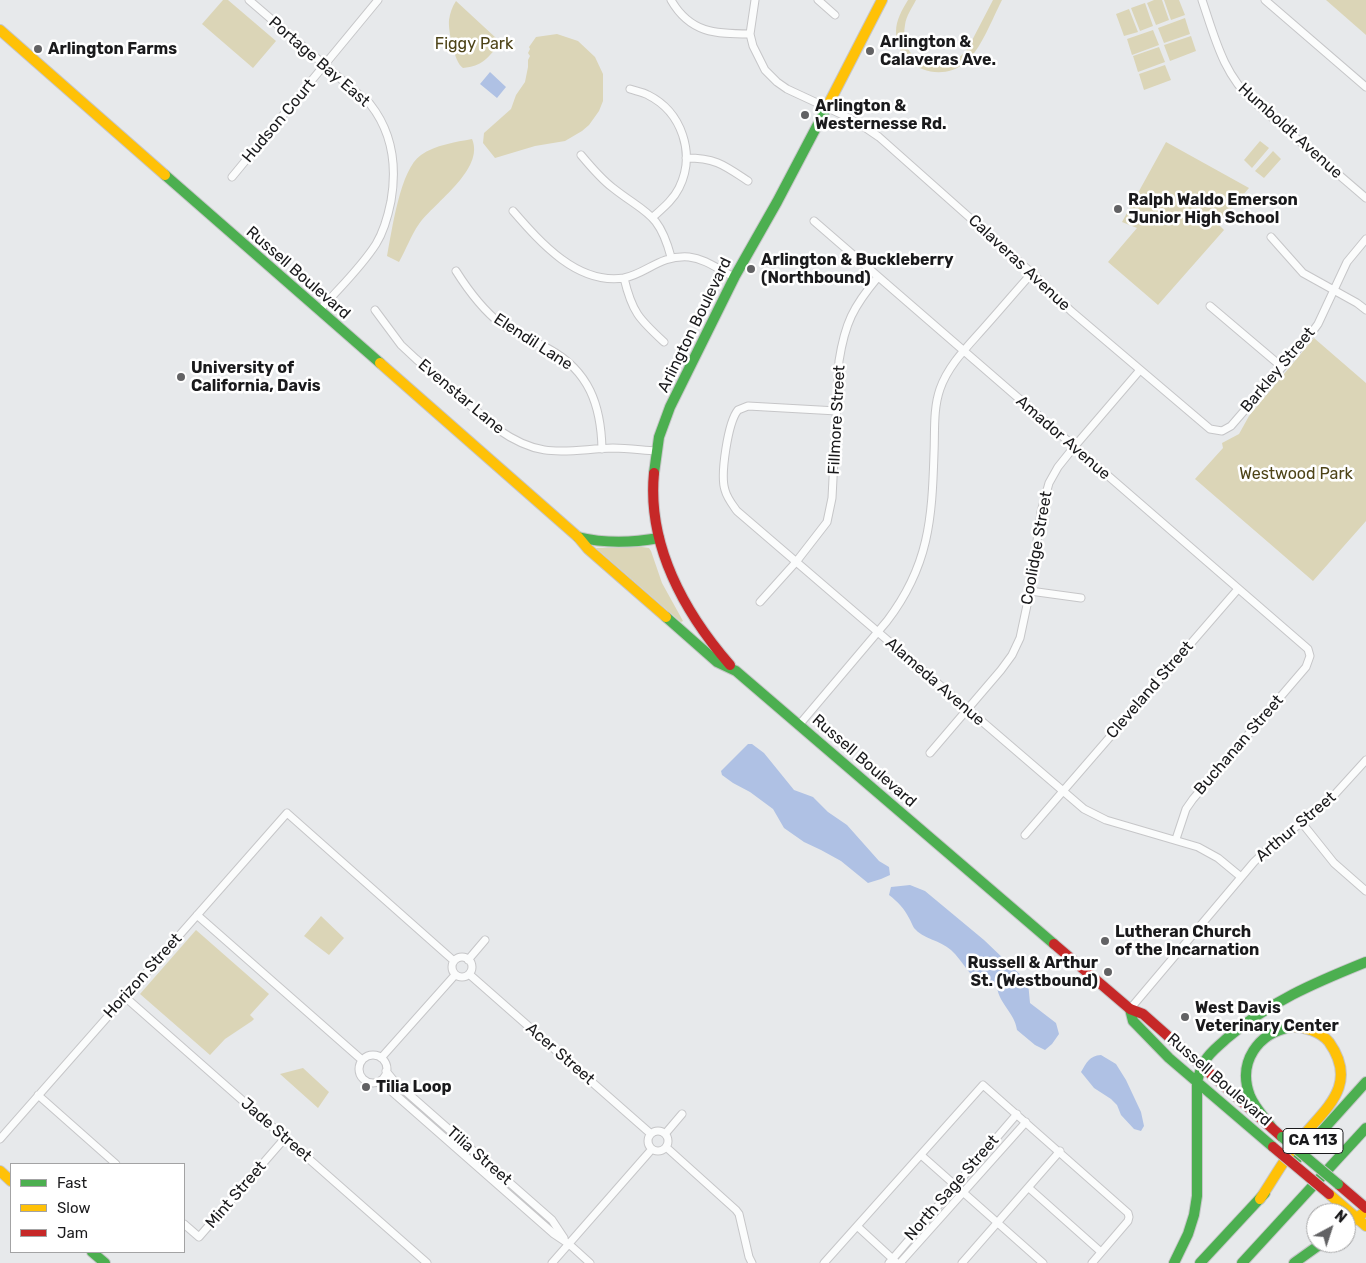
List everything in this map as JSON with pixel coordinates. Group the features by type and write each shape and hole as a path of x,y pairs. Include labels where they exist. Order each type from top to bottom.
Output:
{"main road":[{"name":"Arlington Boulevard","path":"736,671 703,633 684,603 670,573 659,538 654,500 653,476 656,451 669,412 734,277 782,192 882,0"},
{"name":"Russell Boulevard","path":"0,30 578,537 588,549 717,662 736,671 1130,1009 1143,1014 1201,1067 1366,1210"},
{"path":"578,537 609,543 659,538"},
{"path":"1174,1263 1188,1234 1197,1196 1197,1082 1201,1067 1206,1058 1266,1008 1309,986 1366,962"},
{"name":"Russell Boulevard","path":"1130,1009 1133,1021 1169,1058 1366,1226"},
{"path":"1260,1200 1298,1143 1336,1096 1340,1084 1341,1074 1336,1054 1328,1041 1314,1031 1298,1026 1272,1031 1263,1036 1256,1044 1247,1060 1248,1090 1272,1128"},
{"name":"CA 113","path":"1200,1263 1260,1200 1366,1082"},
{"name":"CA 113","path":"1242,1263 1366,1128"},
{"path":"0,1171 10,1180"},
{"path":"1357,1218 1366,1210"},
{"path":"93,1253 105,1263"},
{"path":"1294,1263 1308,1253"}],"street":[{"name":"Portage Bay East","path":"249,0 362,97 379,117 390,140 394,158 394,174 387,219 379,239 365,259 319,311"},
{"name":"Hudson Court","path":"232,177 378,0"},
{"path":"671,0 688,21 703,29 724,35 750,34 755,0"},
{"path":"818,0 835,15"},
{"name":"Humboldt Avenue","path":"1202,0 1228,72 1238,85 1254,102 1366,198"},
{"path":"1265,0 1366,88"},
{"name":"Calaveras Avenue","path":"750,34 753,46 765,70 777,82 787,89 860,124 879,137 1032,273 1071,311 1207,427"},
{"path":"630,89 647,94 664,105 674,116 683,136 686,158 685,169 679,188 672,200 653,217"},
{"path":"581,155 607,184 653,217 663,234 670,257"},
{"path":"686,158 708,159 719,162 748,181"},
{"path":"513,211 536,237 562,259 575,268 598,276 624,278 670,257 696,258 734,277"},
{"name":"Amador Avenue","path":"814,222 1238,589 1303,642 1310,656"},
{"path":"1271,237 1303,273 1366,310"},
{"name":"Barkley Street","path":"1207,427 1217,431 1229,428 1282,367 1318,324 1347,262 1366,239"},
{"name":"Elendil Lane","path":"456,271 479,302 499,323 548,348 568,361 574,368 589,387 596,402 600,417 602,449"},
{"path":"799,724 878,632 905,595 915,575 925,546 932,507 938,396 946,375 963,352 1032,273"},
{"name":"Fillmore Street","path":"760,602 796,562 827,522 831,510 840,361 845,330 860,299 878,277"},
{"path":"624,278 631,303 639,318 664,342"},
{"path":"1210,306 1282,367"},
{"name":"Evenstar Lane","path":"375,310 401,344 416,359 510,438 536,449 548,451 564,452 626,448 656,451"},
{"name":"Coolidge Street","path":"930,753 1001,670 1020,638 1030,591 1041,512 1048,483 1074,447 1140,370"},
{"name":"Alameda Avenue","path":"837,411 749,406 738,410 731,421 723,479 729,500 737,510 1084,809 1106,820 1176,840 1208,852 1241,877"},
{"name":"Cleveland Street","path":"1025,835 1238,589"},
{"path":"1030,591 1082,598"},
{"name":"Buchanan Street","path":"1176,840 1186,809 1193,799 1306,667 1310,656"},
{"name":"Arthur Street","path":"1130,1009 1241,877 1268,849 1333,797 1366,760"},
{"name":"Horizon Street","path":"0,1139 286,813 454,961"},
{"path":"1302,823 1334,863 1366,891"},
{"path":"198,915 362,1060"},
{"path":"468,960 486,940"},
{"path":"462,958 468,960 471,965 469,974 464,977 455,975 452,969 454,961 462,958"},
{"name":"Acer Street","path":"469,974 651,1134"},
{"path":"381,1058 455,975"},
{"name":"Jade Street","path":"125,997 427,1263"},
{"path":"374,1055 381,1058 386,1066 386,1071 385,1075 378,1082 369,1082 362,1077 359,1068 362,1060 374,1055"},
{"name":"Tilia Street","path":"386,1071 395,1082 552,1220 569,1244"},
{"name":"Tilia Street","path":"378,1082 590,1263"},
{"path":"824,1263 983,1085 1128,1212 1128,1221 1092,1263"},
{"path":"38,1096 115,1163"},
{"path":"664,1134 682,1114"},
{"name":"North Sage Street","path":"895,1262 955,1185 1017,1114"},
{"name":"North Sage Street","path":"895,1262 963,1192 1026,1122"},
{"path":"656,1132 664,1134 668,1139 666,1148 658,1151 652,1148 649,1142 651,1134 656,1132"},
{"name":"Mint Street","path":"185,1225 199,1236 285,1138"},
{"path":"552,1263 652,1148"},
{"path":"666,1148 739,1214 752,1263"},
{"path":"966,1261 1060,1151"},
{"path":"921,1155 1043,1263"},
{"path":"1029,1188 1101,1252"},
{"path":"857,1226 895,1262"}],"green space":[{"path":"223,0 228,0 276,41 253,68 202,24"},
{"path":"908,0 916,0 905,25 905,38 908,49 924,63 935,65 946,64 957,59 967,50 993,0 1002,0 981,42 971,57 955,69 932,72 921,69 911,63 903,55 898,44 897,23"},
{"path":"1154,0 1162,0 1169,20 1156,25 1147,3"},
{"path":"1164,0 1179,0 1185,15 1171,20"},
{"path":"1326,0 1366,0 1366,35"},
{"name":"Figgy Park","path":"456,1 496,38 499,45 484,61 475,66 463,68 454,53 449,20 451,10"},
{"path":"1145,3 1153,26 1140,31 1131,8"},
{"path":"1129,9 1138,32 1124,36 1116,14"},
{"path":"1185,18 1190,34 1164,43 1158,28"},
{"path":"1153,30 1159,45 1132,55 1127,39"},
{"path":"557,34 578,41 595,57 603,74 603,101 599,111 589,125 565,141 535,146 495,158 483,143 484,133 511,109 516,95 525,82 530,56 528,53 529,47 536,37"},
{"path":"1191,36 1196,51 1170,61 1164,45"},
{"path":"1159,47 1165,62 1138,72 1133,56"},
{"path":"1165,65 1171,80 1144,90 1139,74"},
{"path":"472,139 474,150 471,162 465,173 419,224 399,262 387,256 402,187 414,162 421,155 433,149 446,144"},
{"path":"1260,141 1269,148 1252,168 1244,160"},
{"path":"1166,142 1249,188 1223,218 1216,222 1224,230 1158,305 1108,262 1137,228 1122,222"},
{"path":"1273,151 1281,159 1264,178 1255,171"},
{"name":"Westwood Park","path":"1314,338 1366,383 1366,521 1313,581 1195,479 1223,448 1222,443 1239,434 1249,416"},
{"path":"596,548 649,548 651,551 662,583 683,621 681,622"},
{"path":"321,916 344,938 329,955 304,936"},
{"path":"196,930 269,994 250,1015 254,1019 225,1039 210,1055 140,994"},
{"path":"303,1068 329,1092 318,1108 280,1074"}],"water":[{"path":"490,72 506,87 497,98 480,84"},
{"path":"748,744 752,744 764,753 794,790 813,797 828,812 847,825 879,861 889,867 890,875 868,883 841,861 804,842 784,828 773,809 722,775 721,771"},
{"path":"910,885 925,891 984,940 1028,982 1030,1003 1056,1023 1059,1034 1045,1050 1035,1045 1017,1030 1016,1024 998,993 997,987 990,983 985,986 979,982 970,974 951,950 922,935 914,928 903,908 889,895 891,887"},
{"path":"1101,1055 1116,1064 1126,1080 1141,1112 1144,1126 1141,1131 1134,1129 1121,1115 1117,1105 1094,1088 1081,1072 1091,1058"}],"traffic: fast":[{"path":"654,473 659,437 670,407 735,276 777,202 828,105"},
{"path":"165,175 380,363"},
{"path":"578,537 619,542 659,538"},
{"path":"666,617 717,662 736,671 1054,944"},
{"path":"1174,1263 1188,1234 1194,1215 1197,1196 1197,1082 1201,1068 1207,1058 1242,1026 1275,1004 1310,986 1366,962"},
{"path":"1130,1009 1133,1021 1169,1058 1273,1147"},
{"path":"1272,1128 1257,1109 1250,1096 1246,1072 1253,1051 1260,1043 1279,1030 1291,1027"},
{"path":"1294,1162 1366,1082"},
{"path":"1242,1263 1366,1128"},
{"path":"1282,1137 1338,1184"},
{"path":"1200,1263 1265,1193"},
{"path":"93,1253 105,1263"},
{"path":"1294,1263 1308,1253"}],"traffic: slow":[{"path":"828,105 882,0"},
{"path":"0,30 165,175"},
{"path":"380,363 666,617"},
{"path":"1260,1199 1283,1162 1328,1107 1340,1084 1341,1072 1338,1058 1326,1038 1312,1030 1291,1027"},
{"path":"0,1171 10,1180"},
{"path":"1329,1194 1366,1226"},
{"path":"1356,1218 1366,1211"}],"traffic: jam":[{"path":"654,473 653,500 656,526 672,576 698,623 730,665"},
{"path":"1054,944 1130,1009 1143,1014 1282,1137"},
{"path":"1273,1147 1329,1194"},
{"path":"1338,1184 1366,1208"}],"place":[{"name":"Arlington Farms","path":"38,49"},
{"name":"Arlington & Calaveras Ave.","path":"870,51"},
{"name":"Arlington & Westernesse Rd.","path":"805,115"},
{"name":"Ralph Waldo Emerson Junior High School","path":"1118,209"},
{"name":"Arlington & Buckleberry (Northbound)","path":"751,269"},
{"name":"University of California, Davis","path":"181,377"},
{"name":"Lutheran Church of the Incarnation","path":"1105,941"},
{"name":"Russell & Arthur St. (Westbound)","path":"1108,972"},
{"name":"West Davis Veterinary Center","path":"1185,1017"},
{"name":"Tilia Loop","path":"366,1087"}]}
